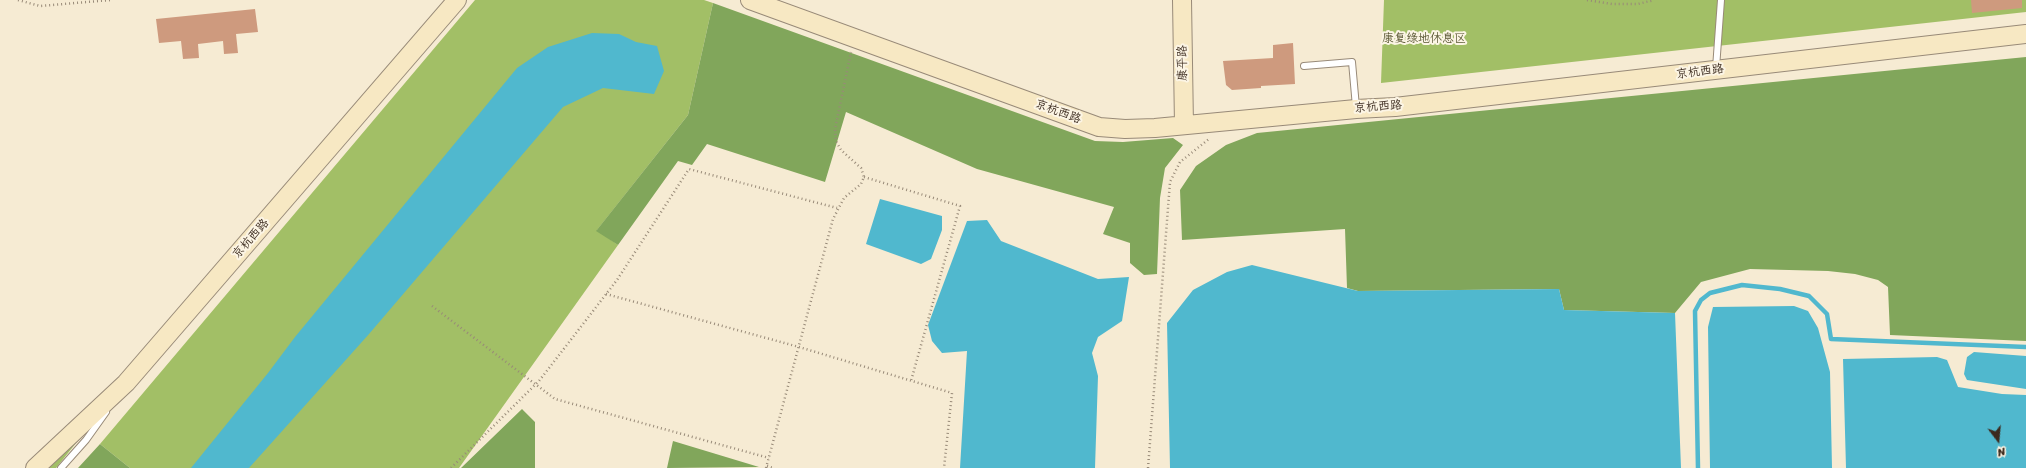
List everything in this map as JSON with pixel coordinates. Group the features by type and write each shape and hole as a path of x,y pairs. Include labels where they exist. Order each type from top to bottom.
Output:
{"street":[{"name":"京杭西路","path":"35,468 126,383 457,0"},
{"name":"京杭西路","path":"750,0 1099,127 1125,129 1395,107 2026,34"},
{"name":"康平路","path":"1182,0 1184,125"}],"lane":[{"path":"1716,70 1721,0"},
{"path":"1304,66 1352,62 1356,109"},
{"path":"61,468 86,440 126,383"}],"path":[{"path":"18,0 40,6 111,0"},
{"path":"1587,0 1618,4 1638,4 1654,0"},
{"path":"774,468 766,467 837,208 844,198 861,184 864,177 861,168 841,150 836,141 835,129 854,38"},
{"path":"1148,468 1170,182 1180,162 1196,151 1229,121"},
{"path":"451,468 535,385 606,294 689,168 837,208"},
{"path":"864,177 960,206 912,381"},
{"path":"606,294 799,347 952,393 944,468"},
{"path":"432,306 555,399 769,458"}],"green space":[{"path":"475,0 704,0 713,3 688,115 597,230 618,245 459,468 130,468 100,444"},
{"name":"康复绿地休息区","path":"1384,0 2026,0 2026,12 1381,83"},
{"path":"713,3 1095,141 1123,142 1173,138 1183,145 1165,168 1160,198 1157,274 1144,275 1130,263 1130,243 1103,234 1114,207 977,169 846,112 825,182 707,144 692,165 678,161 618,245 596,231 688,115"},
{"path":"2026,57 2026,341 1890,335 1888,287 1878,280 1855,274 1828,271 1750,269 1701,282 1675,313 1564,310 1559,289 1358,291 1347,288 1345,229 1182,240 1180,190 1196,166 1226,145 1257,133"},
{"path":"522,409 535,422 535,468 461,468"},
{"path":"88,428 56,468 46,468"},
{"path":"673,441 759,467 667,468"},
{"path":"100,444 130,468 78,468"}],"water":[{"path":"592,33 619,34 636,42 657,46 664,71 654,94 603,88 563,107 369,334 249,468 191,468 268,373 295,337 517,68 548,47"},
{"path":"880,199 942,216 942,230 931,259 921,264 866,244"},
{"path":"987,220 1001,241 1098,279 1129,277 1122,321 1098,337 1092,353 1098,376 1095,468 960,468 967,351 942,353 932,341 928,325 967,221"},
{"path":"1252,265 1358,291 1559,289 1564,310 1675,313 1681,468 1170,468 1167,323 1193,290 1227,272"},
{"path":"1794,306 1808,311 1818,328 1830,372 1832,468 1710,468 1708,327 1713,307"},
{"path":"1974,352 2026,356 2026,389 1967,380 1964,374 1967,357"},
{"path":"1937,357 1947,360 1958,387 2002,394 2026,395 2026,468 1846,468 1843,359"}],"building":[{"path":"1971,0 2022,0 2022,8 1972,13"},
{"path":"255,9 258,32 236,34 238,53 224,54 223,41 198,44 199,58 183,59 181,41 159,43 156,19"},
{"path":"1293,43 1295,84 1261,86 1261,88 1232,90 1226,85 1223,61 1273,58 1273,45"}],"waterway":[{"path":"1698,468 1695,311 1701,300 1710,293 1742,285 1780,289 1809,296 1827,314 1831,339 2026,347"}]}
